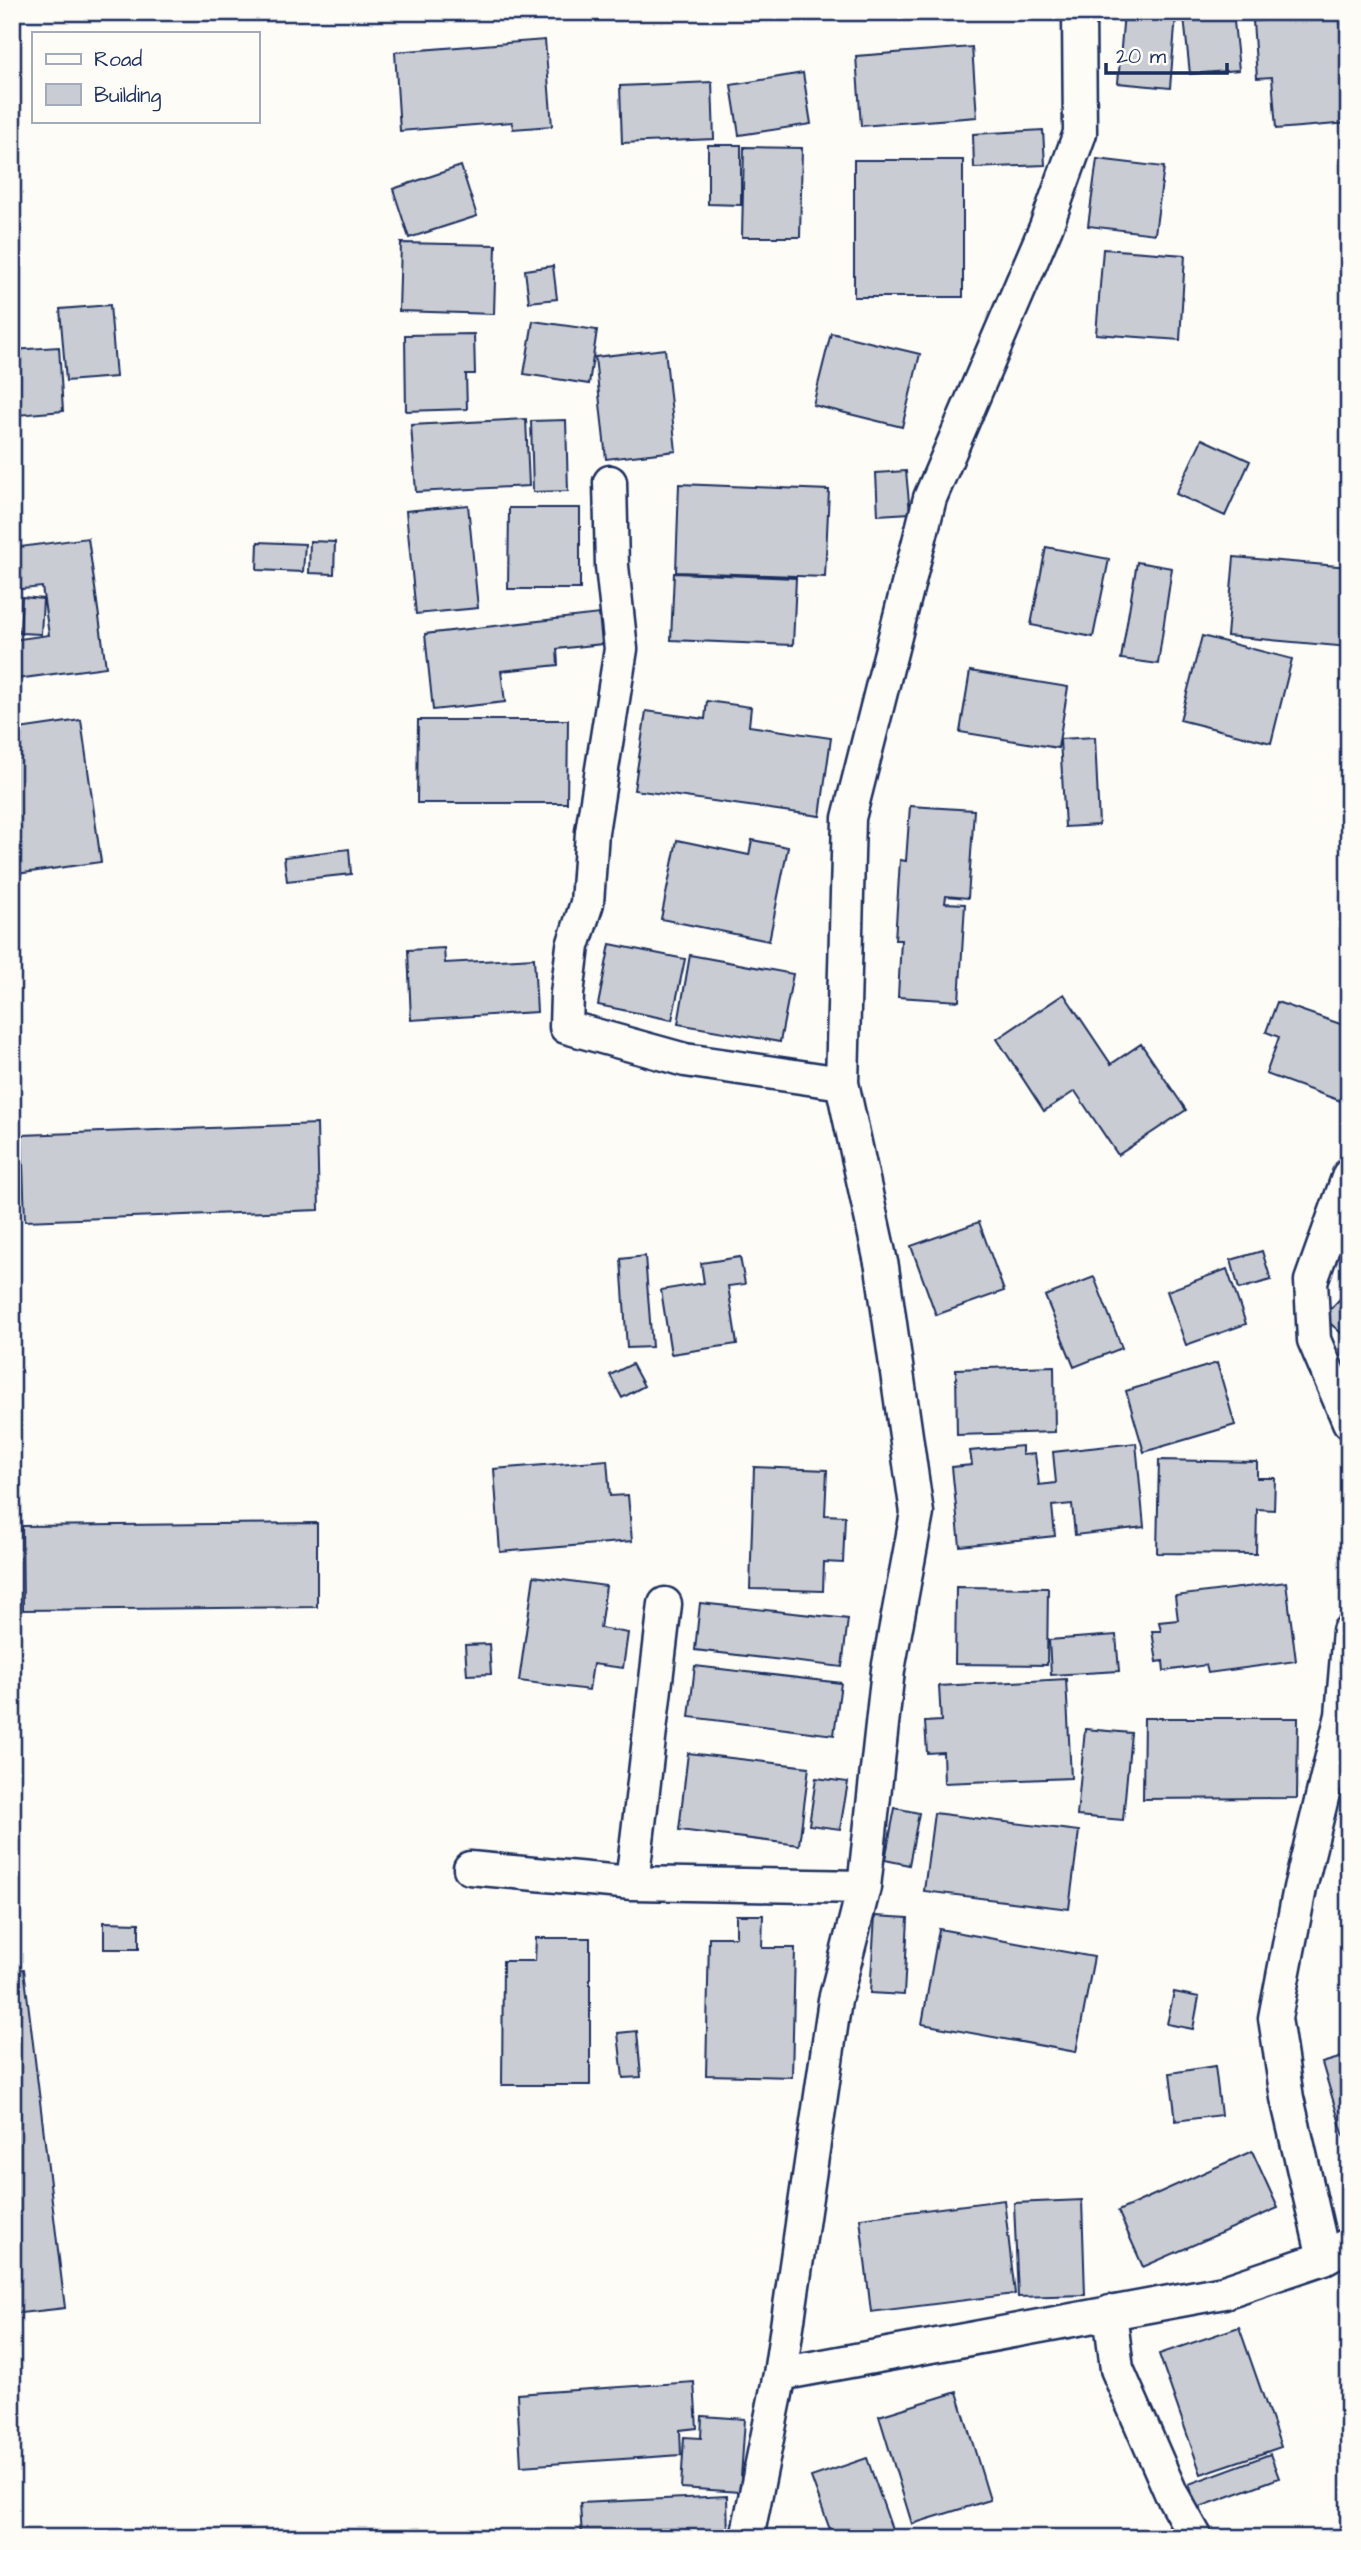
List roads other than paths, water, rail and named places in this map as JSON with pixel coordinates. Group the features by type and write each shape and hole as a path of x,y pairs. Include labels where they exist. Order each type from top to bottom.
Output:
{"street":[{"path":"747,2538 780,2374 835,2000 864,1887 888,1670 917,1513 882,1267 842,1083 849,818 930,498 1046,227 1080,133 1079,12"},
{"path":"610,482 612,566 621,649 592,832 587,903 573,946 566,1027 684,1059 842,1083"},
{"path":"1349,1175 1311,1281 1314,1340 1349,1422"},
{"path":"632,1883 665,1604"},
{"path":"780,2374 1224,2292 1336,2251 1287,2098 1275,2018 1300,1888 1342,1715 1349,1631"},
{"path":"470,1868 632,1883 864,1887"},
{"path":"1110,2312 1117,2369 1171,2493 1196,2538"}]}
